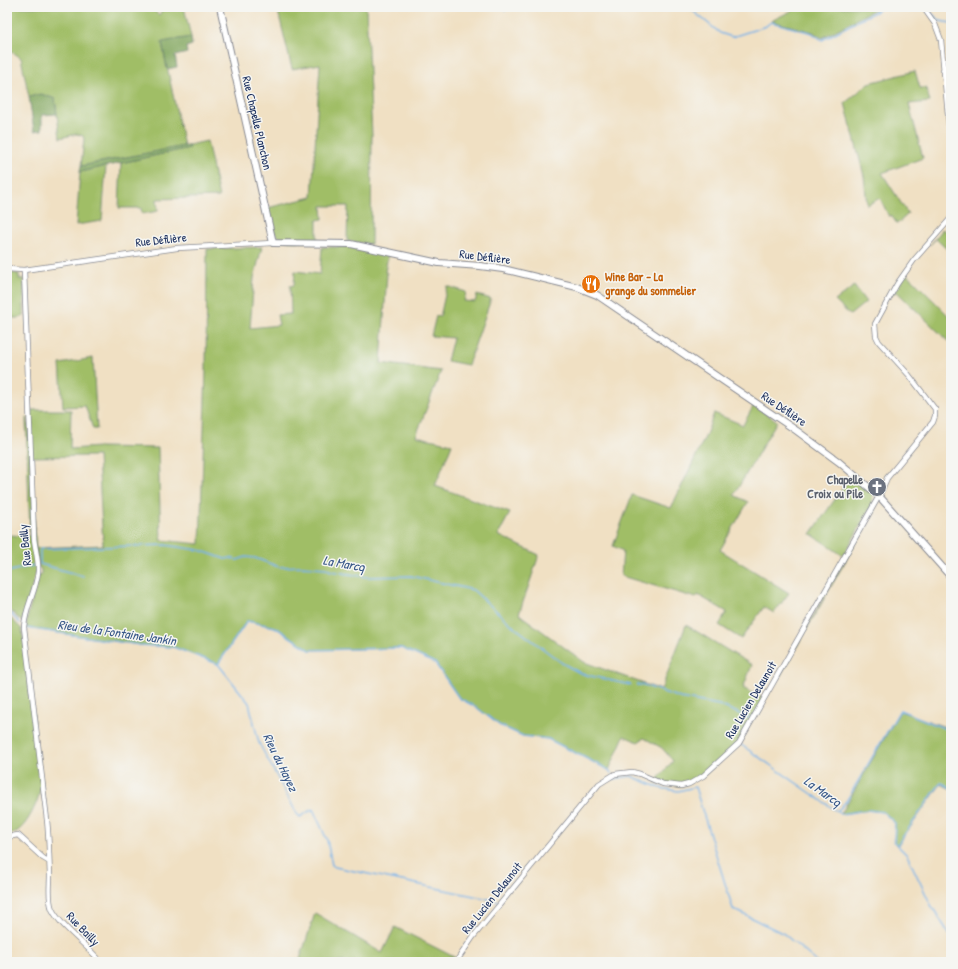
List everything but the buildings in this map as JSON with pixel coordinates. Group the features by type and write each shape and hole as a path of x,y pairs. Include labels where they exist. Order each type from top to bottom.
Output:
{"street":[{"name":"Rue Chapelle Planchon","path":"220,7 273,243"},
{"path":"923,7 935,24 942,40 943,70 951,147"},
{"path":"943,70 951,64"},
{"name":"Rue Lucien Delaunoit","path":"458,962 460,955 473,937 599,784 614,774 632,772 663,784 680,786 689,784 703,776 739,743 890,474 933,422 935,409 879,342 876,336 875,324 897,284 914,260 951,218"},
{"name":"Rue Déflière","path":"7,269 24,270 177,248 273,243 351,244 439,264 504,269 583,288 597,295 810,440 844,466 879,496 951,577"},
{"name":"Rue Bailly","path":"24,270 34,538 38,565 36,583 26,612 24,627 47,820 50,903 52,909 62,922 100,962"},
{"path":"7,837 18,834 48,862"}],"green space":[{"path":"7,7 155,7 153,10 159,15 164,7 184,7 191,37 162,43 184,146 81,166 83,136 77,134 60,138 55,99 41,94 29,97 21,58 7,48"},
{"path":"277,7 366,7 372,135 371,244 347,241 348,206 322,206 323,219 317,220 317,241 298,242 286,240 280,238 272,229 267,208 312,197 320,64 292,69"},
{"path":"799,7 879,7 822,38 813,32 771,21"},
{"path":"191,37 192,45 186,47 187,53 175,56 177,67 167,69 162,42"},
{"path":"915,71 920,88 926,88 930,102 909,104 923,158 882,173 908,214 897,224 891,215 889,217 880,198 867,205 864,176 845,103 869,83"},
{"path":"41,94 55,99 57,114 42,115 42,130 34,131 29,97"},
{"path":"207,141 219,197 157,199 158,211 142,214 141,208 119,208 121,163 189,148 189,145"},
{"path":"189,145 189,148 80,172 81,166"},
{"path":"106,166 102,221 76,225 80,172"},
{"path":"943,229 951,236 951,253 936,239 930,245"},
{"path":"262,247 254,278 250,328 279,325 277,315 291,314 290,286 294,285 295,271 320,274 322,247 355,247 388,255 385,272 387,273 381,363 441,371 416,436 452,444 435,486 510,513 498,535 539,555 519,614 584,662 661,690 686,625 752,665 743,688 764,699 739,743 703,776 681,786 655,782 673,761 662,748 644,738 638,742 624,736 609,770 548,739 523,736 499,725 476,707 459,698 435,663 401,648 310,650 275,627 247,621 218,664 173,647 140,645 26,628 26,622 39,575 41,576 41,569 39,568 36,548 103,545 98,456 31,457 31,410 71,410 70,449 99,447 158,448 161,540 200,544 206,370 207,249"},
{"path":"7,272 19,274 19,279 24,279 24,316 20,318 7,318"},
{"path":"905,275 914,281 951,318 951,344 896,291 897,289 893,295 892,294"},
{"path":"447,286 466,292 464,301 475,302 477,295 491,299 468,365 447,361 453,338 431,336 436,316 440,317"},
{"path":"854,286 866,302 850,315 835,301"},
{"path":"93,358 97,429 93,429 85,406 63,407 60,364"},
{"path":"754,405 777,421 734,495 748,502 720,550 789,593 774,613 764,607 741,639 719,625 727,612 698,595 696,598 621,576 623,551 613,546 632,495 671,508 706,435 714,413 743,425"},
{"path":"26,418 28,418 37,569 22,622 7,607 7,535 30,536"},
{"path":"851,476 873,494 873,503 844,555 842,555 811,534"},
{"path":"873,510 874,511 778,678"},
{"path":"7,615 22,629 34,722 32,723 34,743 36,745 42,788 40,789 32,813 28,819 20,829 13,834 7,835"},
{"path":"900,711 951,729 951,789 941,784 897,846 894,842 895,823 883,812 867,810 841,814"},
{"path":"315,913 382,953 395,927 458,959 452,962 299,962"}],"waterway":[{"path":"505,11 507,7"},
{"path":"688,7 720,33 732,37 766,26 771,22 812,33 822,40 878,10"},
{"path":"929,11 940,21 951,23"},
{"path":"946,76 951,67"},
{"path":"949,99 951,113"},
{"name":"La Marcq","path":"83,576 40,564 40,549 165,545 199,550 225,559 231,558 237,560 246,557 255,558 279,567 302,566 326,568 331,571 367,577 411,576 473,590 513,626 562,663 582,674 631,685"},
{"name":"La Marcq","path":"7,572 35,565"},
{"name":"Rieu de la Fontaine Jankin","path":"7,610 20,623"},
{"name":"Rieu de la Fontaine Jankin","path":"26,628 140,645 173,647 218,664 247,621 275,627 310,650 401,648 435,663 459,698 476,707 499,725 523,736 548,739 609,770 611,773"},
{"name":"Rieu du Hayez","path":"218,664 249,703 259,743 297,814 300,817 313,809 327,840 332,865 335,867 498,901"},
{"name":"La Marcq","path":"637,685 644,685 680,698 719,705 749,718"},
{"path":"838,811 847,800 900,710 951,731"},
{"name":"La Marcq","path":"740,744 841,814 867,810 883,812 895,823 894,842 907,855 931,905 951,937"},
{"name":"Rieu de la Fontaine Jankin","path":"613,779 631,776 660,788 678,791 695,787 733,909 784,934 817,962"},
{"path":"897,845 940,784 942,783 951,788"}],"place":[{"name":"Wine Bar - La grange du sommelier","path":"591,284"},
{"name":"Chapelle Croix ou Pile","path":"877,487"}]}
